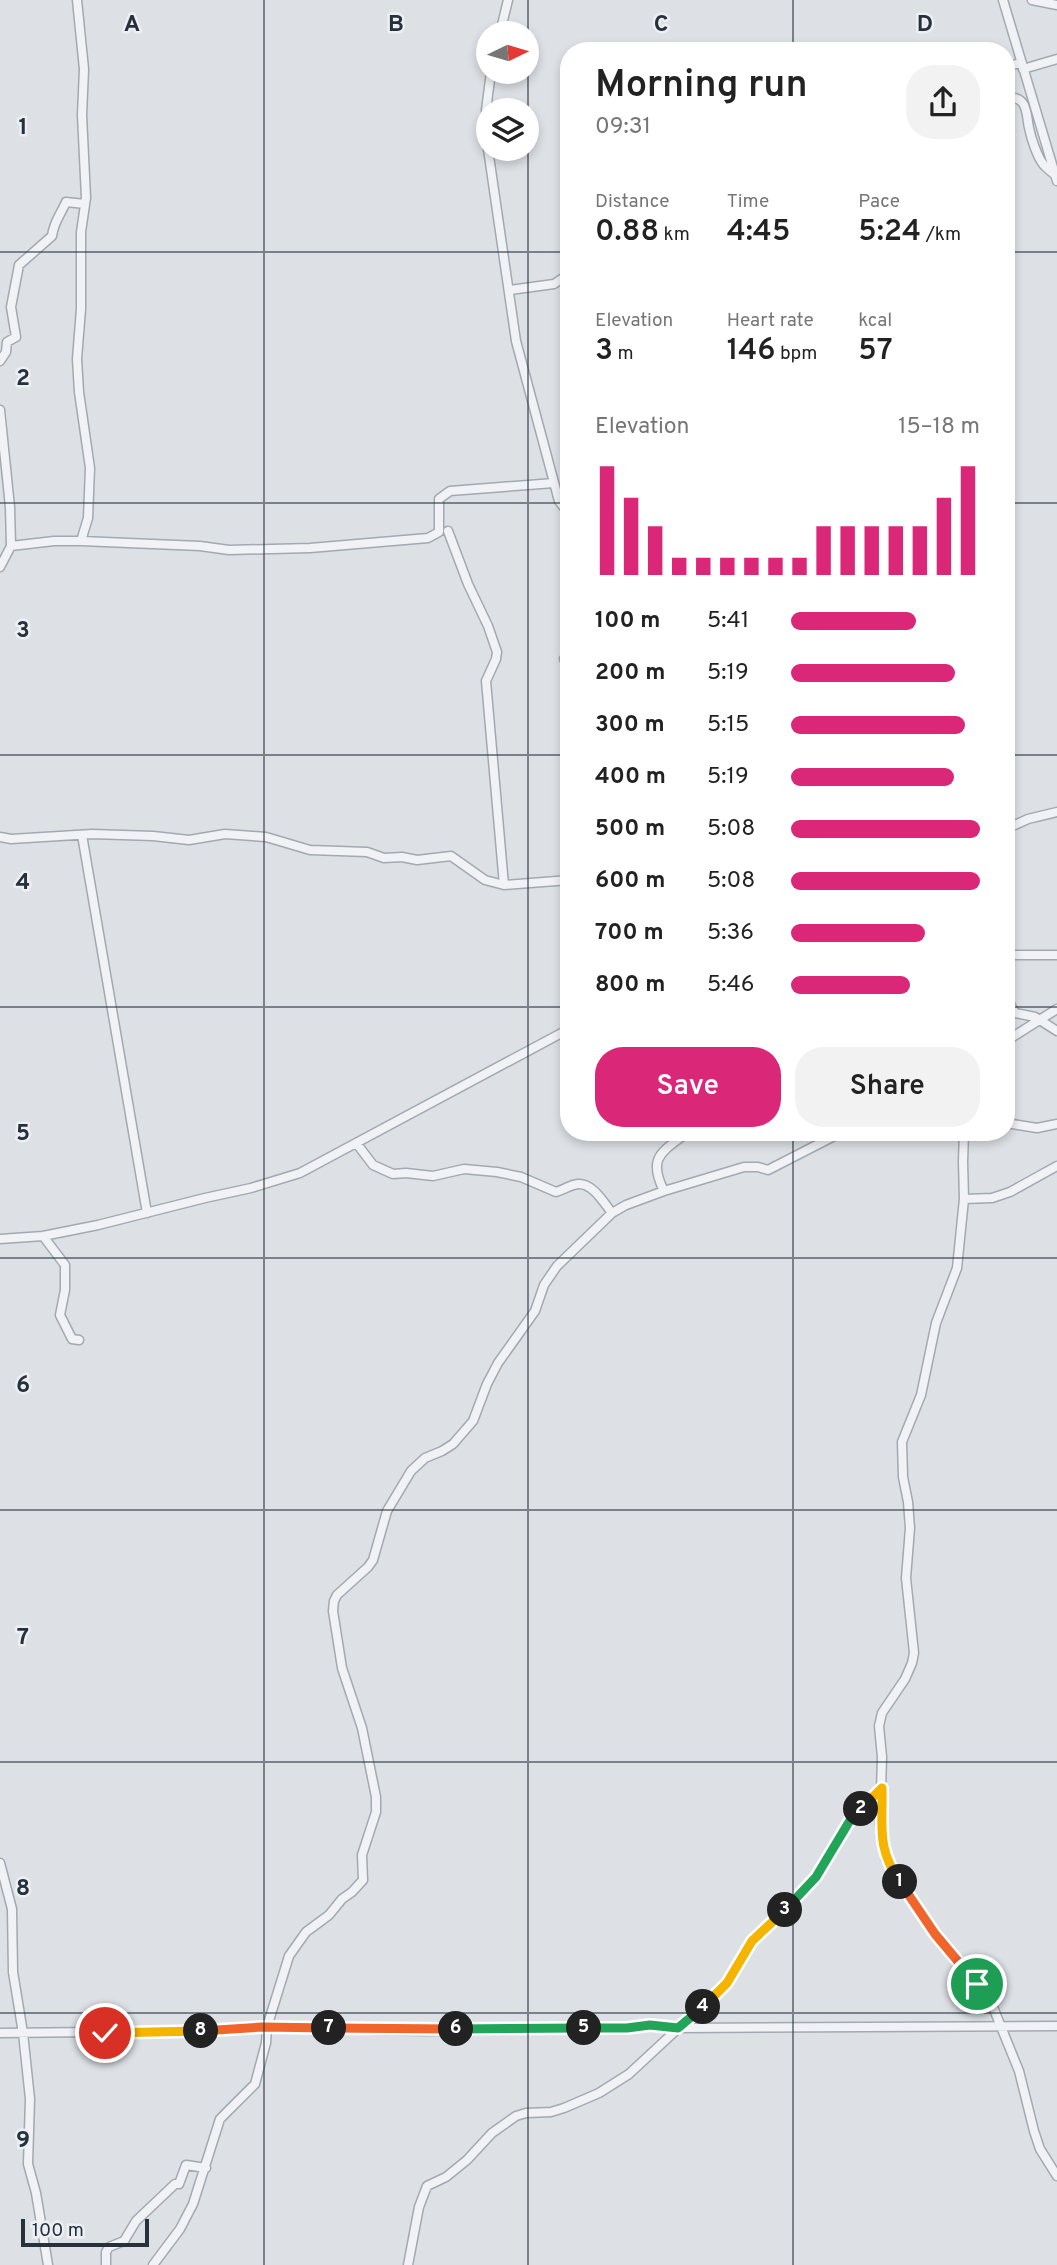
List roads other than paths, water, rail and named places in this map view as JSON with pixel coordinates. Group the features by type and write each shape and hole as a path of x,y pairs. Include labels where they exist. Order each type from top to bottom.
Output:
{"street":[{"path":"77,0 83,69 85,204 81,232 81,309 77,359 90,468 88,518 81,541"},
{"path":"503,21 508,0"},
{"path":"1003,0 1053,154 1056,178"},
{"path":"1031,0 1057,5"},
{"path":"1015,66 1057,59"},
{"path":"1015,98 1020,100 1029,113 1029,129 1043,165 1056,178"},
{"path":"490,161 516,341 560,502"},
{"path":"0,361 6,352 7,342 15,339 16,335 11,307 21,261 52,236 54,223 66,202 85,204"},
{"path":"510,290 554,284 560,280"},
{"path":"0,410 9,498 10,546 0,567"},
{"path":"10,546 81,541 200,546 229,550 310,548 428,538 439,532 439,499 450,491 554,483"},
{"path":"448,531 497,652 486,681 504,885"},
{"path":"1015,825 1057,812"},
{"path":"0,837 153,836 177,840 225,834 251,835 310,850 367,852 384,858 417,860 451,856 485,880 504,885 560,881"},
{"path":"82,835 146,1213"},
{"path":"1015,955 1057,956"},
{"path":"1015,1035 1057,1009"},
{"path":"1015,1010 1018,1015 1040,1020 1057,1031"},
{"path":"0,1239 43,1236 279,1181 357,1144 560,1034"},
{"path":"1015,1124 1037,1128 1057,1124"},
{"path":"664,1191 656,1174 657,1163 660,1154 677,1141"},
{"path":"153,2265 180,2229 193,2204 220,2119 255,2084 289,1956 306,1931 329,1915 363,1880 362,1855 376,1812 375,1787 368,1751 342,1668 333,1611 337,1595 373,1560 387,1511 411,1471 425,1458 453,1444 472,1421 498,1363 535,1311 548,1276 611,1213 664,1191 744,1167 768,1170 824,1141"},
{"path":"963,1141 964,1199 957,1268 936,1322 921,1395 902,1443 902,1477 910,1528 906,1578 914,1653 905,1679 882,1713 879,1726 882,1788 880,1824 886,1859 935,1934 993,2007 1019,2071 1040,2149 1057,2176"},
{"path":"357,1144 373,1165 393,1174 433,1176 464,1169 487,1171 521,1177 556,1192 580,1184 598,1195 611,1213"},
{"path":"964,1199 992,1198 1010,1192 1057,1166"},
{"path":"43,1236 64,1262 65,1290 60,1317 72,1339 79,1340"},
{"path":"408,2265 419,2207 431,2183 446,2177 467,2160 492,2133 516,2116 564,2108 599,2093 629,2074 727,1983 752,1941 816,1877 852,1817 882,1788"},
{"path":"0,1863 12,1909 13,1972 30,2099 28,2164 36,2193 48,2265"},
{"path":"0,2033 192,2031 268,2027 426,2031 627,2028 650,2025 678,2028 1057,2026"},
{"path":"106,2265 106,2252 109,2247 124,2241 136,2221 175,2184 179,2184 186,2165 206,2168"}]}
